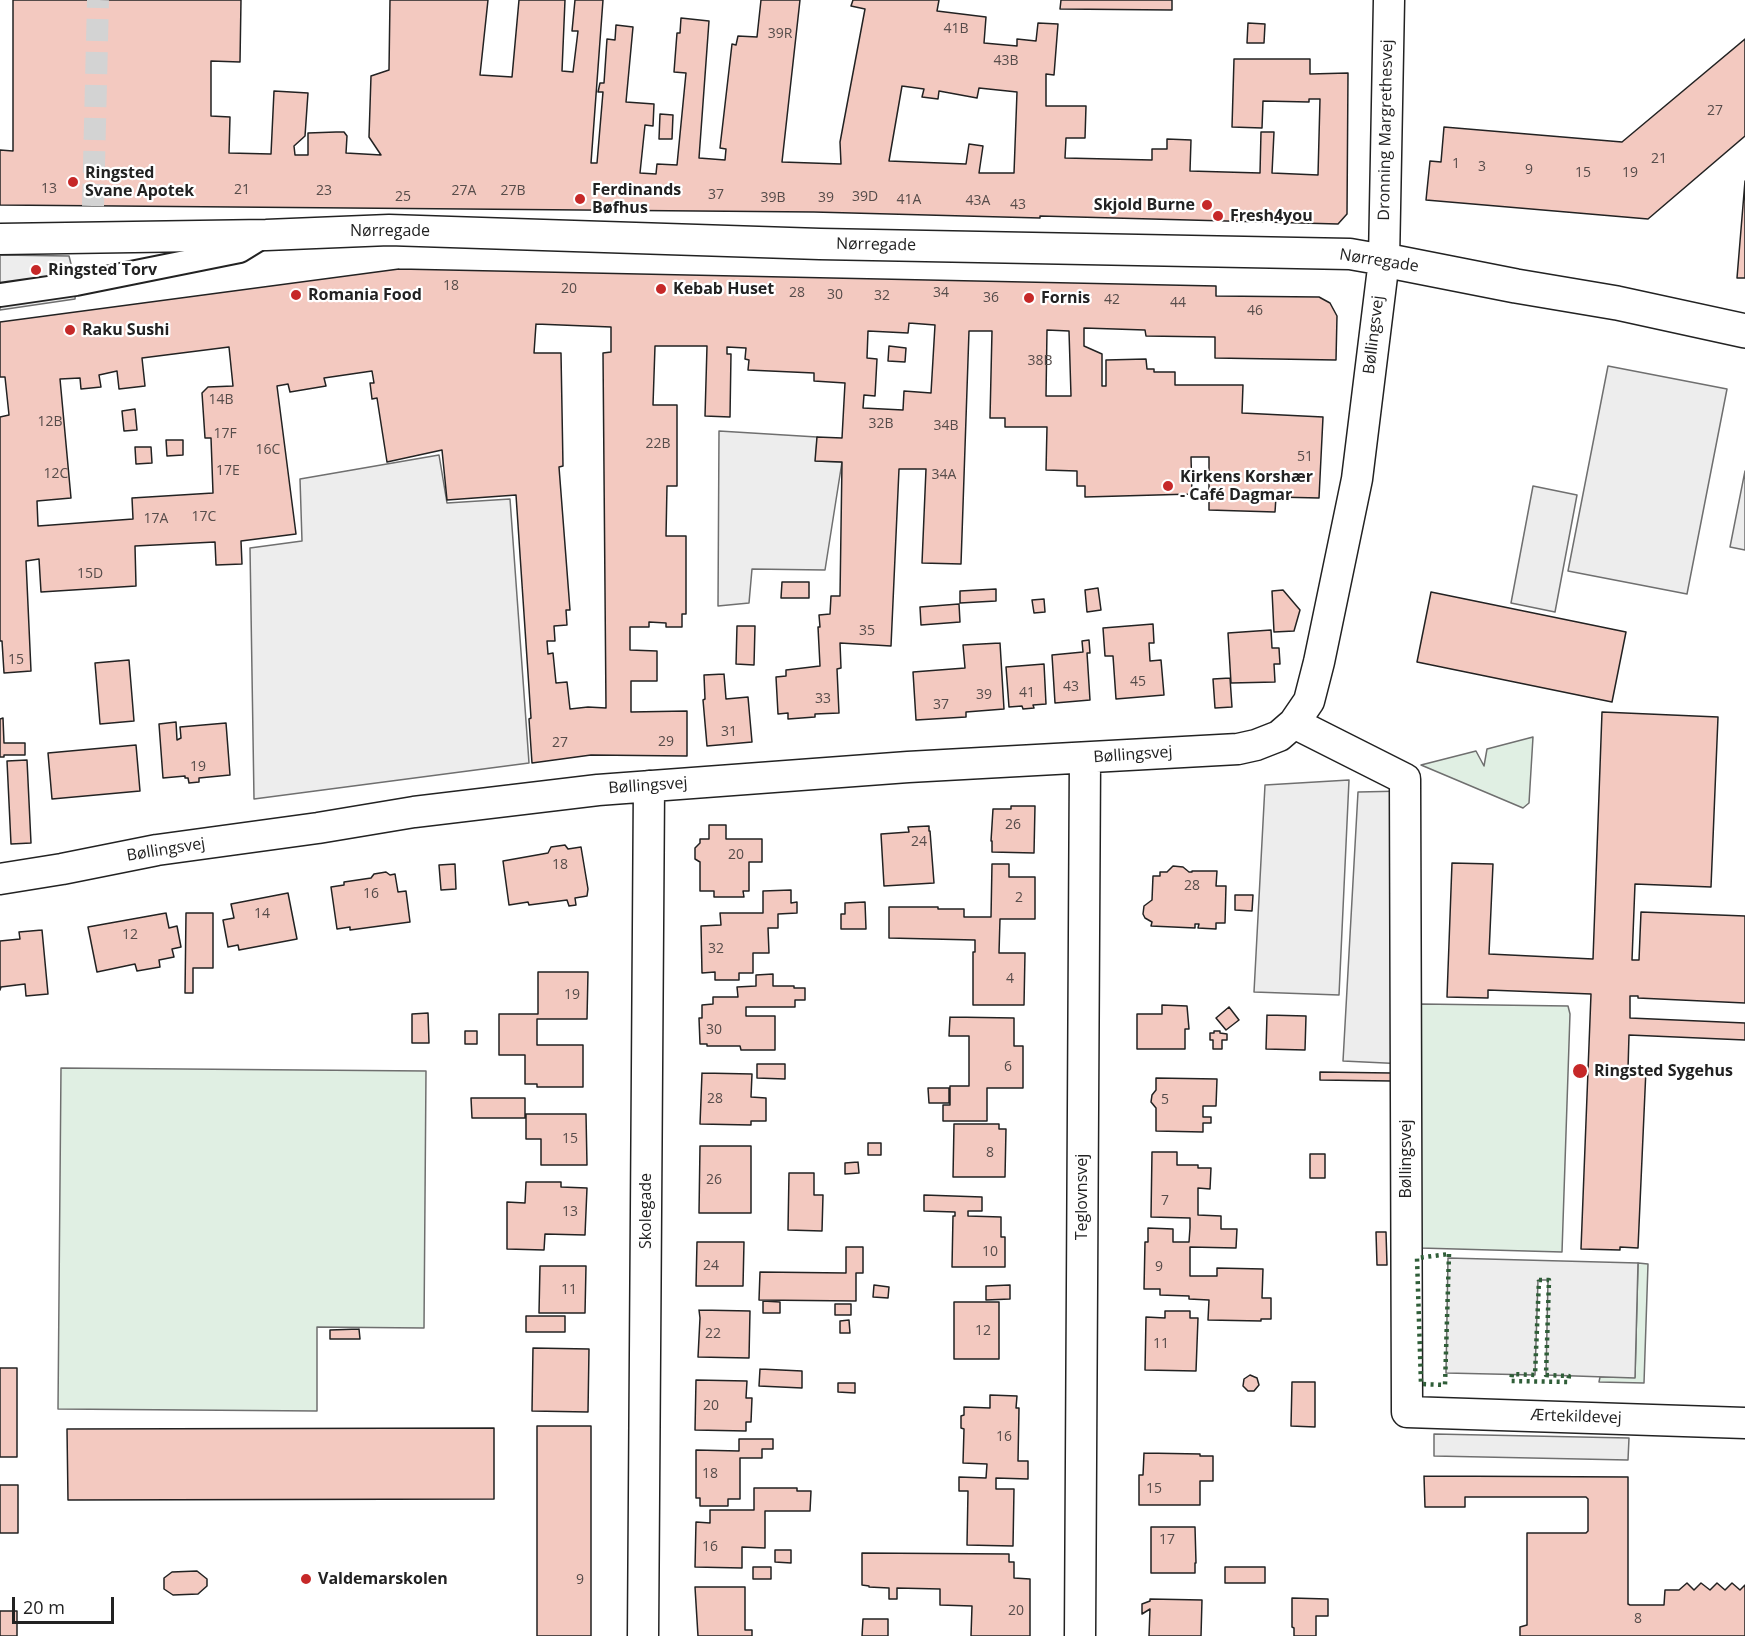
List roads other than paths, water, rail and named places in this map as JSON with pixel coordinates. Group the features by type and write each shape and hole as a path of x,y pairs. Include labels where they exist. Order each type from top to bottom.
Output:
{"street":[{"name":"Dronning Margrethesvej","path":"1383,260 1389,0"},
{"name":"Nørregade","path":"0,239 266,235 389,230 808,243 1350,254 1617,303 1745,331"},
{"path":"0,295 76,284 240,251 266,235"},
{"name":"Bøllingsvej","path":"0,879 157,850 414,812 598,789 908,767 1238,749 1279,736 1294,723 1309,701 1357,479 1383,260"},
{"name":"Bøllingsvej","path":"1294,723 1405,779 1407,1412"},
{"name":"Teglovnsvej","path":"1080,1636 1085,758"},
{"name":"Skolegade","path":"643,1636 649,786"},
{"name":"Ærtekildevej","path":"1407,1412 1745,1424"}],"tunnel":[{"path":"93,206 98,0"}],"place":[{"name":"Ringsted Svane Apotek","path":"73,182"},
{"name":"Ferdinands Bøfhus","path":"580,199"},
{"name":"Skjold Burne","path":"1207,205"},
{"name":"Fresh4you","path":"1218,216"},
{"name":"Ringsted Torv","path":"36,270"},
{"name":"Kebab Huset","path":"661,289"},
{"name":"Romania Food","path":"296,295"},
{"name":"Fornis","path":"1029,298"},
{"name":"Raku Sushi","path":"70,330"},
{"name":"Kirkens Korshær - Café Dagmar","path":"1168,486"},
{"name":"Ringsted Sygehus","path":"1580,1071"},
{"name":"Valdemarskolen","path":"306,1579"}]}
